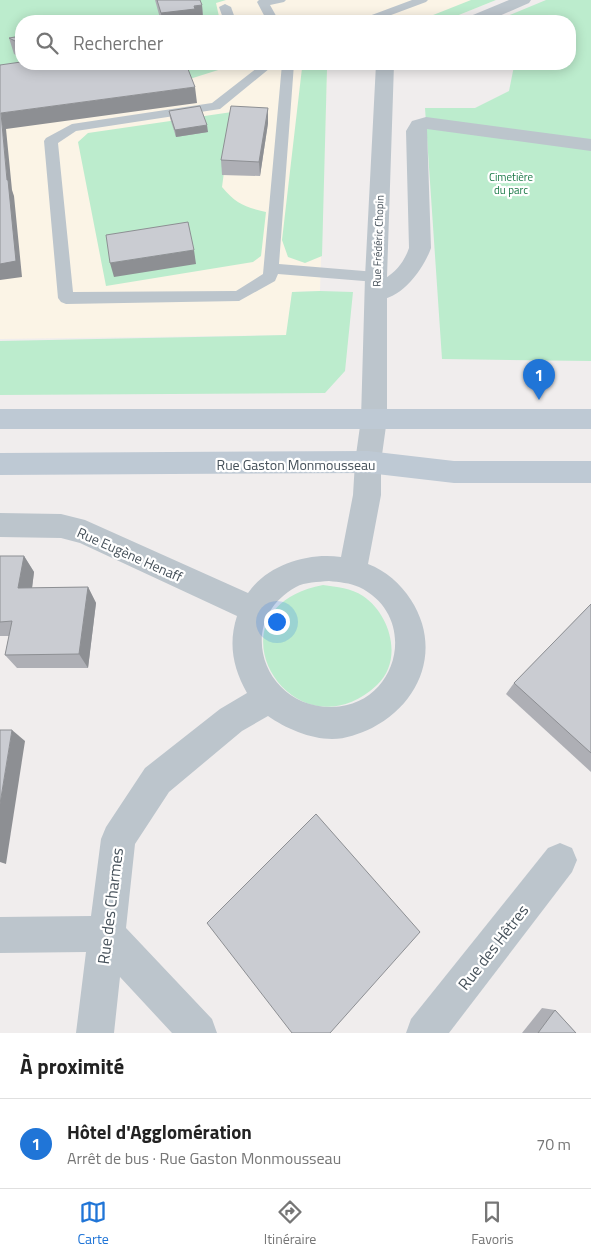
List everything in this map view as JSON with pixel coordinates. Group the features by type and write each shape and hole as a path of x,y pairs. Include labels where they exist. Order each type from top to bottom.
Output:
{"main road":[{"path":"0,418 591,419"},
{"name":"Rue Gaston Monmousseau","path":"0,464 368,462 454,472 591,472"}],"street":[{"path":"488,15 523,0"},
{"name":"Rue Frédéric Chopin","path":"352,571 367,495 368,462 374,419 376,285 385,70"},
{"path":"376,285 401,280 415,266 420,248 416,131 419,125 426,123 591,145"},
{"name":"Rue Eugène Henaff","path":"0,525 61,526 85,532 254,610"},
{"path":"329,568 352,571 376,582 395,600 408,623 412,650 406,676 391,698 370,714 344,723 316,722 290,714 268,698 254,678 246,655 247,631 254,610 268,592 285,578 306,570 329,568"},
{"name":"Rue des Charmes","path":"95,1033 118,839 157,780 231,720 268,698"},
{"name":"Rue des Hêtres","path":"425,1033 560,860"},
{"path":"0,935 106,934 198,1033"}],"lane":[{"path":"270,15 263,2 280,0"},
{"path":"381,15 422,0"},
{"path":"225,7 228,15"},
{"path":"246,70 248,79"},
{"path":"261,70 216,106 72,128 51,141 66,298 239,296 270,277 287,70"},
{"path":"270,268 376,285"}],"shaded area":[{"path":"20,0 496,0 459,15 15,15 15,70 327,70 320,291 292,292 287,335 0,339 0,36"}],"green space":[{"path":"0,0 226,0 216,3 219,15 15,15 15,70 218,70 145,93 0,81"},
{"path":"471,0 496,0 459,15 433,15"},
{"name":"Cimetière du parc","path":"546,0 591,0 591,361 442,359 425,108 475,108 509,91 513,70 576,70 576,15 510,15"},
{"path":"302,70 327,70 322,256 305,263 288,257 282,240"},
{"path":"232,112 222,187 241,204 266,212 261,256 253,262 106,286 78,142 88,133"},
{"path":"292,292 353,292 345,371 325,393 0,395 0,341 286,335"},
{"path":"323,585 339,587 358,593 372,604 386,625 392,651 385,675 377,685 345,704 316,706 290,694 272,673 263,648 267,622 286,599"}],"building":[{"path":"157,0 200,0 202,5 194,6 195,9 161,13"},
{"path":"15,63 15,70 188,70 195,87 1,113 16,261 0,264 0,65"},
{"path":"200,106 207,125 175,130 169,111"},
{"path":"231,106 268,108 259,162 221,160"},
{"path":"188,222 194,250 110,263 106,235"},
{"path":"0,556 24,556 18,588 88,587 79,654 5,655 12,621 0,622"},
{"path":"591,604 591,753 514,683"},
{"path":"0,730 12,730 0,804"},
{"path":"316,814 420,932 330,1033 292,1033 207,923"},
{"path":"555,1010 576,1033 538,1033"}],"place":[{"name":"Hôtel d'Agglomération","path":"539,400"}]}
